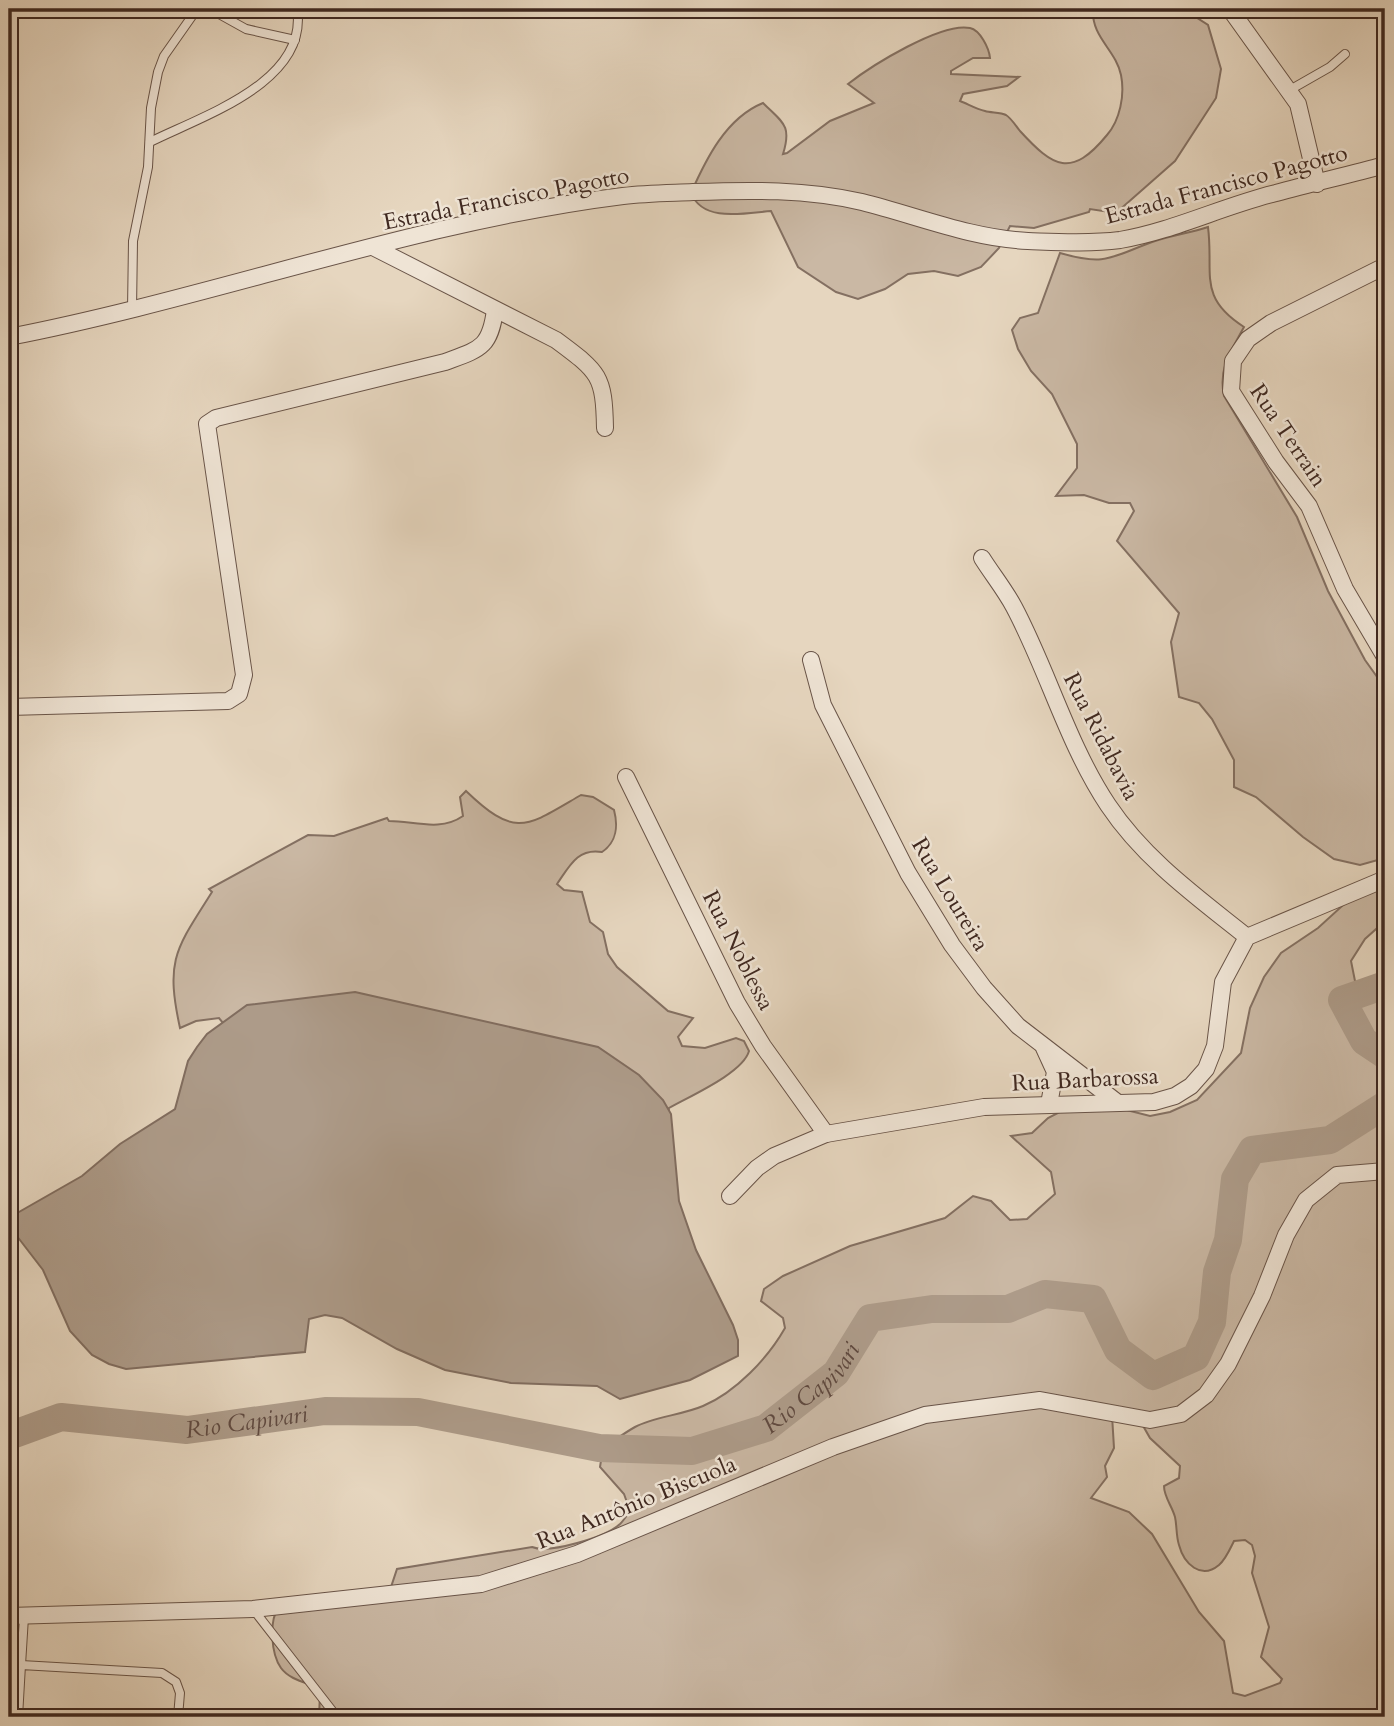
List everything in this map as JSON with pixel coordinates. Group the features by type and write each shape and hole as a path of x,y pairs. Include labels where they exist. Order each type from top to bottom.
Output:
{"street":[{"path":"1230,9 1302,113 1317,184"},
{"name":"Estrada Francisco Pagotto","path":"9,337 132,310 373,247 515,215 624,195 798,191 862,202 946,227 997,238 1089,242 1120,240 1276,192 1385,165"},
{"path":"373,247 556,340 587,364 603,387 605,428"},
{"name":"Rua Terrain","path":"1385,266 1271,323 1248,339 1233,361 1231,391 1276,462 1309,506 1345,589 1385,657"},
{"path":"9,708 228,701 239,694 244,675 207,424 216,418 445,362 480,349 492,334 495,310"},
{"name":"Rua Ridabavia","path":"982,558 1013,605 1086,764 1108,804 1149,855 1183,887 1247,937"},
{"name":"Rua Loureira","path":"811,660 823,705 908,873 952,945 984,988 1018,1026 1040,1040 1118,1103"},
{"name":"Rua Noblessa","path":"626,777 737,1003 762,1046 826,1134"},
{"path":"1247,937 1385,879"},
{"name":"Rua Barbarossa","path":"730,1196 757,1168 774,1156 826,1134 985,1107 1154,1102 1175,1096 1191,1086 1206,1069 1215,1046 1223,982 1247,937"},
{"path":"1040,1040 1055,1072 1049,1104"},
{"name":"Rua Antônio Biscuola","path":"16,1616 253,1609 481,1584 577,1553 833,1447 925,1415 1040,1400 1150,1420 1181,1414 1206,1395 1228,1364 1262,1296 1286,1235 1306,1200 1337,1175 1385,1171"}],"lane":[{"path":"150,142 263,83 286,58 295,40 300,25 297,9"},
{"path":"132,310 133,241 150,142 151,108 164,56 196,11 210,10 246,29 295,40"},
{"path":"1288,91 1330,67 1345,54"},
{"path":"253,1609 337,1717"},
{"path":"16,1616 21,1665 18,1717"},
{"path":"21,1665 162,1673 176,1682 180,1693 178,1717"}],"shaded area":[{"path":"1093,9 1183,9 1208,25 1221,69 1216,98 1175,161 1116,213 1090,209 1089,212 1034,228 1010,226 999,248 981,267 958,276 934,271 908,274 885,289 858,299 836,292 798,267 771,211 737,214 715,212 705,209 691,193 719,141 738,119 750,110 763,103 780,120 786,130 783,154 787,153 830,121 874,103 848,84 907,47 957,28 974,29 986,45 990,58 973,58 951,71 951,74 1019,77 1007,86 963,94 960,101 987,112 1006,115 1042,153 1053,160 1072,163 1083,158 1111,129 1118,115 1122,91 1118,66 1096,28"},
{"path":"1208,227 1214,295 1229,316 1244,327 1224,368 1224,396 1297,517 1328,591 1365,660 1385,688 1385,858 1360,865 1334,859 1256,797 1234,787 1234,760 1212,719 1199,703 1179,697 1171,642 1179,613 1117,541 1134,511 1130,503 1109,503 1084,495 1056,496 1077,468 1077,444 1052,394 1031,371 1018,349 1012,330 1020,318 1038,313 1060,253 1089,259 1109,258 1161,239"},
{"path":"466,791 497,816 510,822 534,820 581,795 593,797 614,810 616,827 611,843 602,852 594,851 575,859 557,884 564,890 582,892 590,922 603,932 608,954 617,967 668,1011 693,1018 678,1037 682,1046 705,1048 736,1038 744,1041 749,1051 745,1059 727,1076 669,1108 663,1142 232,1034 219,1018 196,1021 180,1028 174,970 182,942 212,892 209,889 308,835 334,836 387,818 389,821 436,825 454,821 463,816 460,797"},
{"path":"1385,879 1385,921 1365,939 1351,961 1356,986 1377,995 1385,994 1385,1717 319,1717 320,1693 316,1687 292,1678 281,1668 272,1638 273,1621 278,1608 388,1596 397,1569 532,1547 540,1549 564,1546 603,1534 620,1524 630,1511 624,1494 600,1467 603,1448 642,1424 695,1409 715,1400 750,1373 770,1351 785,1328 783,1318 761,1301 764,1289 783,1276 850,1246 945,1218 973,1196 991,1201 1010,1220 1027,1219 1055,1194 1051,1172 1011,1136 1032,1133 1048,1118 1077,1103 1091,1101 1150,1116 1170,1112 1197,1100 1241,1053 1250,1008 1264,977 1281,953 1318,928 1353,896","holes":["1112,1415 1138,1417 1150,1438 1180,1466 1179,1478 1164,1486 1164,1490 1175,1517 1181,1552 1189,1564 1206,1571 1224,1560 1234,1541 1245,1540 1252,1545 1255,1556 1252,1573 1269,1627 1261,1657 1282,1679 1280,1683 1245,1696 1233,1693 1224,1641 1199,1612 1152,1534 1129,1512 1091,1498 1107,1477 1105,1466 1114,1448"]},
{"path":"355,992 598,1047 639,1075 663,1100 671,1114 679,1201 696,1250 733,1325 738,1340 738,1356 690,1380 620,1399 597,1386 511,1383 445,1370 397,1349 342,1318 325,1315 309,1319 305,1352 126,1369 92,1355 70,1331 43,1270 13,1231 12,1216 82,1176 120,1144 175,1109 188,1061 197,1047 207,1034 247,1005"}],"waterway":[{"name":"Rio Capivari","path":"1385,985 1342,1000 1364,1041 1385,1055"},
{"name":"Rio Capivari","path":"9,1436 61,1417 187,1430 325,1411 418,1412 599,1448 692,1451 766,1428 836,1373 870,1318 932,1309 1008,1309 1045,1294 1093,1299 1118,1350 1153,1376 1196,1357 1212,1322 1217,1272 1228,1240 1235,1179 1252,1150 1330,1140 1385,1105"}]}
